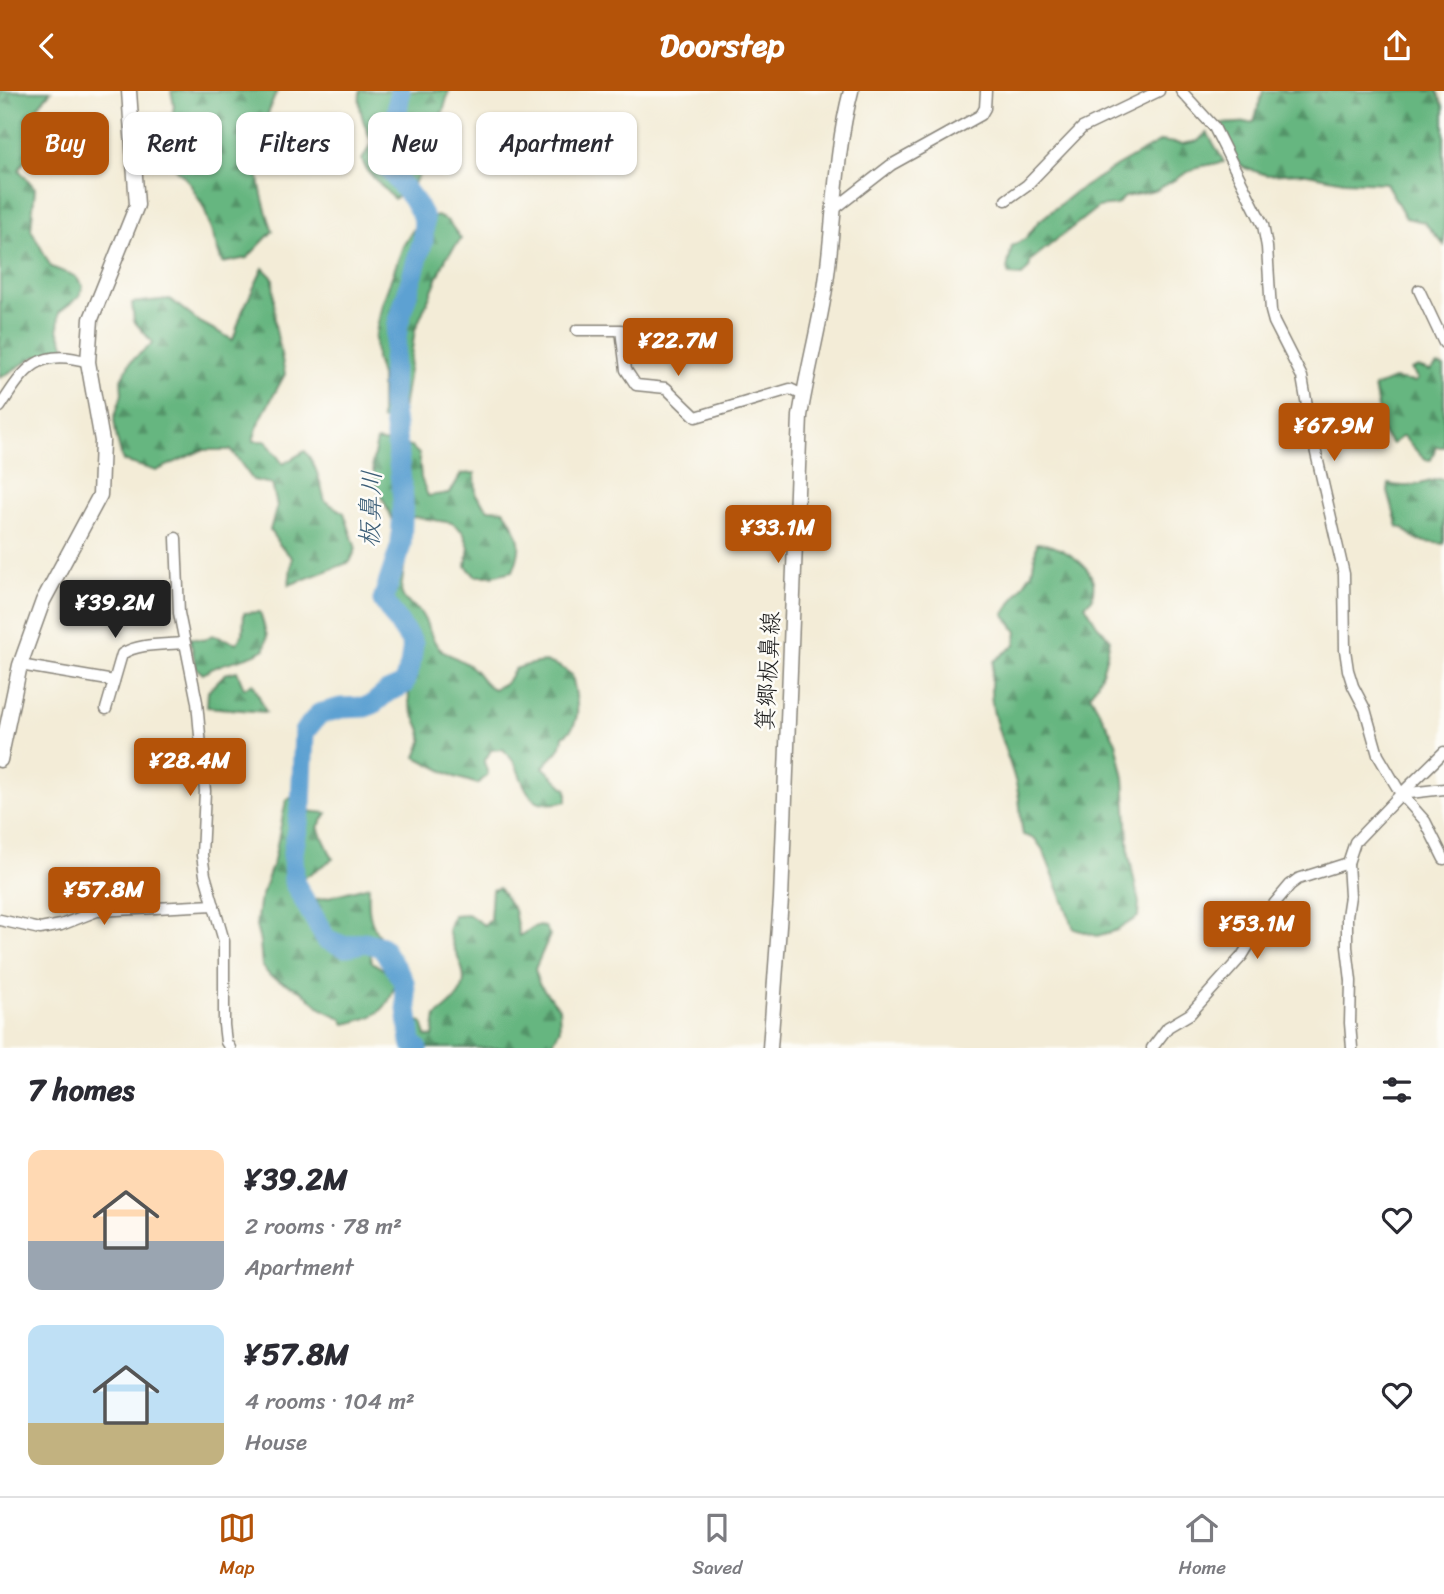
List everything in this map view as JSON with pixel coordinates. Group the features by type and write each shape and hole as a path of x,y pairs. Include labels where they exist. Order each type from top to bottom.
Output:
{"main road":[{"path":"0,760 20,665 43,601 100,495 102,442 88,362 90,319 136,205 129,91"},
{"name":"箕郷板鼻線","path":"770,1048 782,885 803,395 825,290 838,154 851,91"}],"street":[{"path":"834,210 891,165 981,115 985,108 986,91"},
{"path":"1006,200 1027,184 1082,128 1159,91"},
{"path":"1181,91 1214,127 1263,225 1267,247 1270,311 1301,377 1344,575 1345,650 1348,670 1365,709 1378,755 1401,794 1424,821 1444,859"},
{"path":"1419,290 1444,343"},
{"path":"577,330 621,330 626,370 636,385 666,388 696,417 790,389 803,395"},
{"path":"0,407 26,369 53,357 72,357 88,362"},
{"path":"176,538 179,613 197,702 205,791 202,855 224,941 224,1025 226,1042 230,1048"},
{"path":"106,709 122,654 130,649 183,643"},
{"path":"20,665 114,681"},
{"path":"1352,1048 1347,916 1350,896 1348,863 1355,842 1444,752"},
{"path":"1401,794 1444,789"},
{"path":"1152,1048 1168,1027 1190,1014 1242,956 1290,884 1348,863"},
{"path":"0,920 40,929 61,925 97,911 214,905"}],"green space":[{"path":"0,91 51,91 36,112 21,112 19,170 35,188 31,229 51,267 75,276 83,286 79,297 59,312 58,330 68,354 36,356 0,378"},
{"path":"171,91 277,91 268,112 236,112 236,175 259,175 261,193 273,231 247,258 222,263 204,208 182,175 222,175 222,112 173,112"},
{"path":"360,91 449,91 443,112 368,112 368,134 360,105"},
{"path":"1263,91 1437,91 1444,107 1444,245 1424,222 1406,218 1386,183 1344,181 1302,173 1267,175 1245,168 1236,161 1221,124 1254,122"},
{"path":"1207,132 1224,162 1197,167 1155,191 1125,197 1116,205 1098,207 1031,260 1029,268 1022,276 1009,275 1007,269 1012,246 1026,238 1038,222 1074,193 1161,141 1182,144 1198,141"},
{"path":"368,149 368,172 367,171 362,160"},
{"path":"371,175 419,175 411,188 394,199"},
{"path":"437,216 448,221 461,239 446,258 415,330 401,423 381,420 381,376 376,359 375,337 382,304 403,246 417,223"},
{"path":"263,268 273,278 275,325 285,374 259,422 253,441 266,441 283,464 305,451 315,468 325,501 344,513 356,549 350,562 289,585 292,558 270,530 277,506 272,484 253,480 231,450 202,450 156,471 123,461 114,419 122,394 121,379 131,361 153,343 134,321 132,303 170,299 198,321 233,340 242,312"},
{"path":"1437,365 1444,367 1444,447 1436,447 1431,460 1424,459 1403,436 1392,444 1383,434 1374,387 1393,379 1415,382 1418,379 1411,370 1418,367 1430,371"},
{"path":"377,441 411,447 419,454 421,478 428,496 450,493 461,474 475,473 476,495 488,509 504,510 517,533 519,553 513,571 492,576 475,576 466,566 469,547 463,532 452,523 416,517 392,519 376,484 372,464"},
{"path":"1444,479 1444,544 1420,541 1398,527 1388,492 1389,484 1407,486"},
{"path":"399,534 408,536 401,591 406,601 424,618 436,644 442,650 475,670 486,684 494,689 507,682 515,669 538,662 551,663 572,675 577,717 570,731 563,736 559,750 543,767 567,790 567,801 546,804 533,798 503,749 491,750 484,762 488,774 478,784 455,777 416,757 422,743 422,735 410,706 409,694 422,646 393,604 389,592 391,567"},
{"path":"1037,543 1062,550 1085,567 1093,585 1092,599 1085,605 1097,625 1110,639 1101,675 1090,694 1116,742 1124,778 1129,855 1139,903 1138,917 1117,930 1097,936 1074,929 1043,850 1035,839 1023,835 1018,792 991,697 994,661 1015,645 1017,632 1004,614 1032,572"},
{"path":"260,612 267,636 265,649 203,674 196,668 190,638 204,640 212,635 237,643 243,633 244,613"},
{"path":"237,671 244,688 253,683 266,712 207,707 208,691 225,674"},
{"path":"295,796 297,810 327,813 318,827 333,859 291,886 297,898 321,899 369,886 370,912 379,936 370,951 372,962 396,980 385,1006 365,1019 345,1024 341,1018 322,1009 300,990 270,976 262,966 256,926 259,903 274,860 286,800"},
{"path":"499,888 514,910 519,936 536,926 545,927 550,935 535,969 539,984 559,1008 560,1029 554,1040 554,1048 426,1048 416,1032 416,1021 422,1022 426,1036 433,1037 436,1016 459,995 463,986 462,968 448,931 453,915 468,914 484,925 490,920 492,890"}],"waterway":[{"name":"板鼻川","path":"400,91 389,169 415,202 424,219 423,240 398,324 393,361 392,401 403,499 401,545 383,600 413,644 410,666 403,685 387,692 373,704 319,714 304,732 301,806 293,853 294,882 326,939 345,947 365,942 382,947 404,982 411,1042 417,1048"}]}
